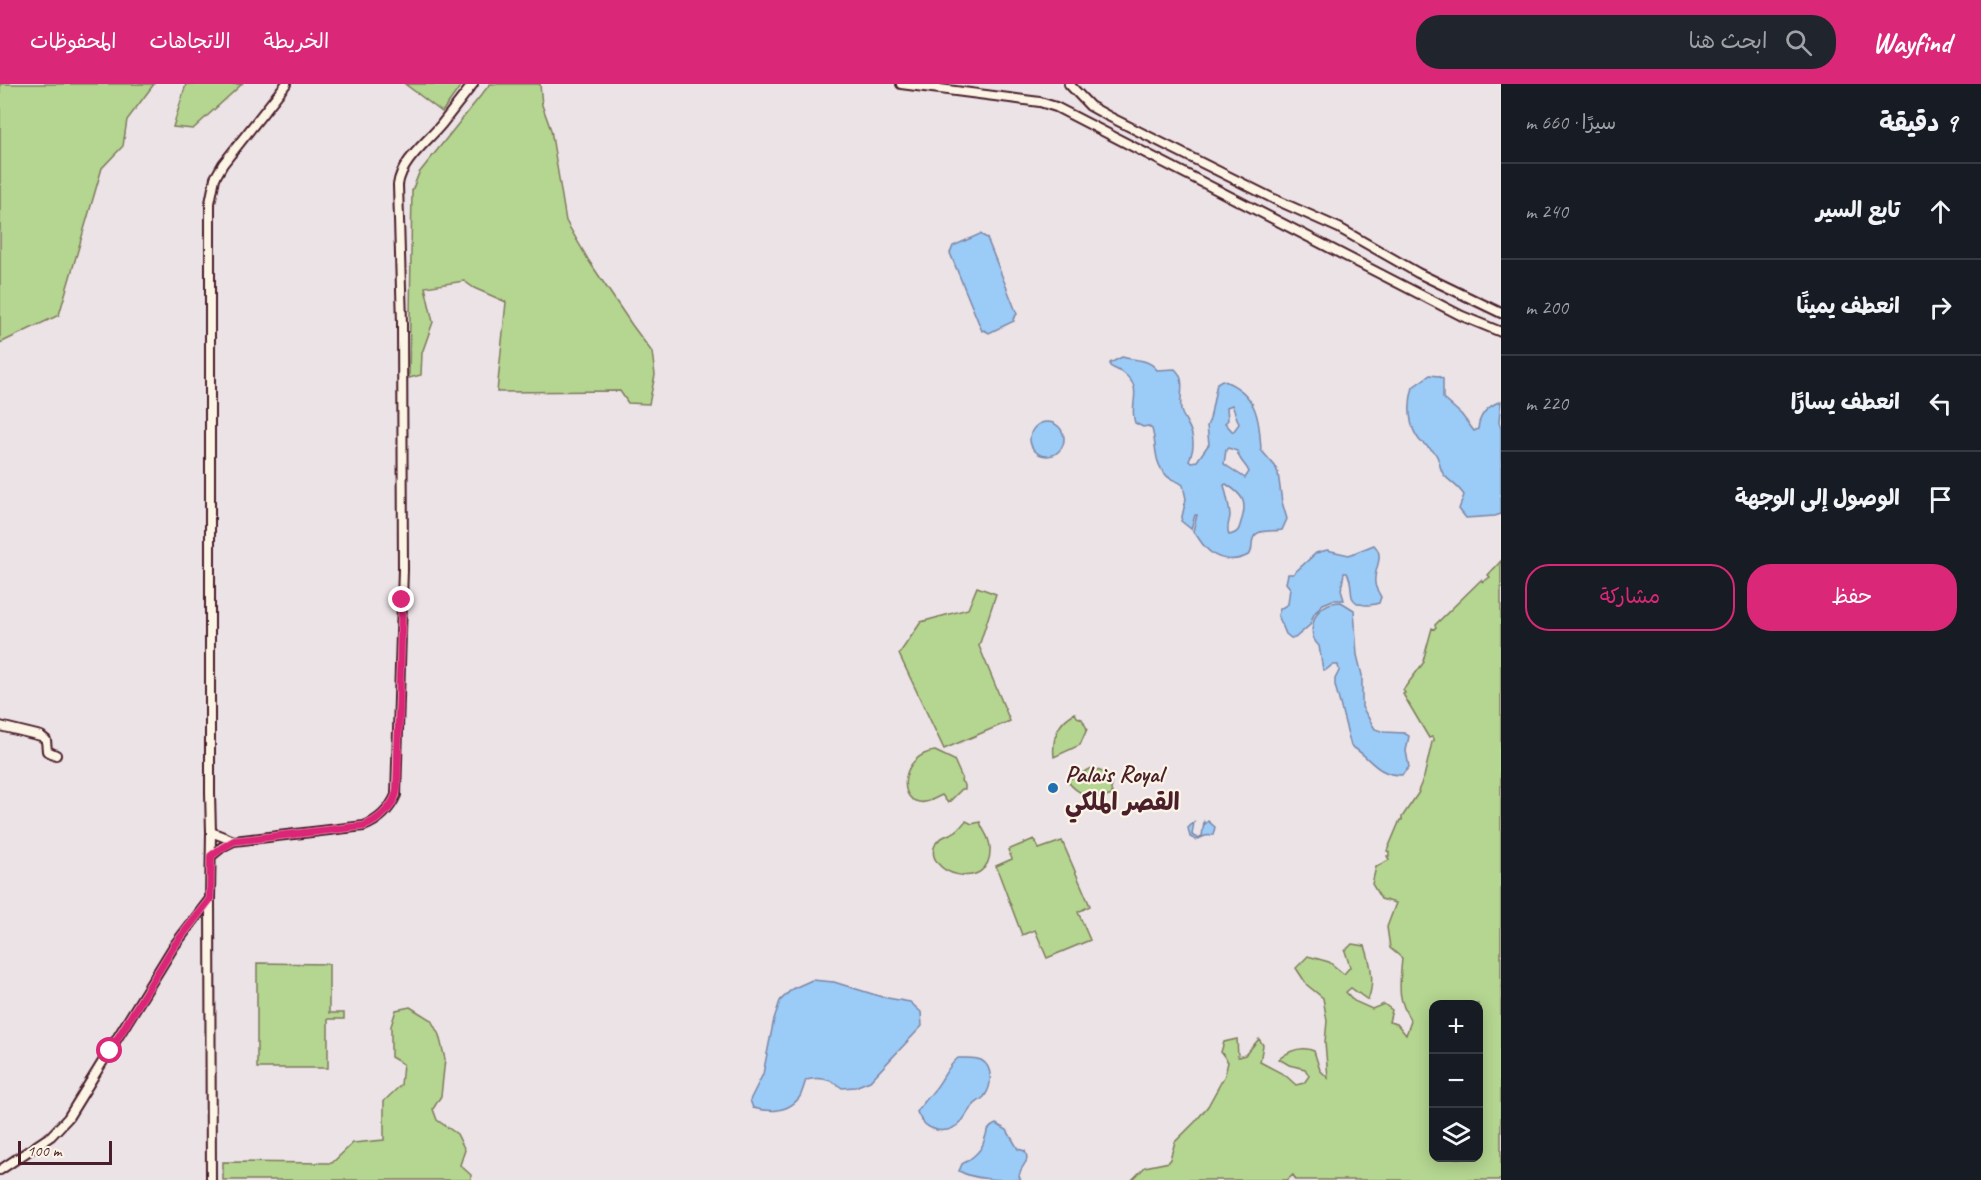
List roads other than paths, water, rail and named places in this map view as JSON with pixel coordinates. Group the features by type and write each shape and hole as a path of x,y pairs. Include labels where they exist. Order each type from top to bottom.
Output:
{"street":[{"path":"211,1180 210,203 212,186 218,172 286,84"},
{"path":"211,856 234,841 364,826 387,810 396,795 403,569 401,267 398,178 406,164 473,84"},
{"path":"901,84 1040,102 1056,107 1462,316 1501,332"},
{"path":"1069,84 1090,106 1108,116 1274,199 1339,228 1418,273 1501,313"},
{"path":"0,726 40,736 46,740 47,751 56,755"},
{"path":"211,832 234,841"},
{"path":"0,1170 51,1136 68,1118 174,946 210,899"}],"water":[{"path":"980,234 987,238 1017,314 1014,321 989,333 982,331 950,253 953,246"},
{"path":"1122,357 1150,363 1157,370 1175,369 1179,373 1182,383 1181,410 1192,437 1193,446 1189,460 1191,462 1197,461 1209,444 1207,426 1217,383 1222,380 1243,392 1249,399 1257,417 1261,450 1278,473 1287,519 1282,530 1258,533 1253,539 1250,554 1238,559 1221,558 1210,552 1193,531 1197,515 1195,515 1191,529 1181,521 1186,499 1183,485 1168,477 1159,465 1152,429 1135,423 1133,385 1130,379 1110,366 1110,363","holes":["1232,405 1239,424 1233,432 1225,423 1228,420 1227,407","1228,448 1237,451 1249,472 1245,478 1224,464","1226,484 1236,492 1244,504 1239,529 1229,535 1230,513 1224,485"]},
{"path":"1430,375 1443,379 1443,398 1461,414 1474,431 1478,429 1480,419 1485,412 1501,401 1499,422 1501,429 1501,514 1466,518 1459,509 1464,495 1444,475 1435,453 1416,435 1410,415 1411,394 1413,387"},
{"path":"1047,422 1059,427 1064,439 1059,451 1047,456 1035,451 1030,439 1035,427"},
{"path":"1374,545 1379,554 1375,578 1381,597 1379,603 1364,605 1357,603 1352,597 1349,576 1344,573 1341,590 1344,600 1333,600 1323,604 1314,614 1310,625 1295,638 1286,634 1278,615 1280,609 1288,604 1290,588 1286,583 1288,574 1293,574 1316,553 1327,550 1349,555"},
{"path":"1341,602 1354,610 1357,655 1362,675 1362,707 1375,729 1404,733 1409,736 1406,751 1409,767 1402,775 1379,769 1351,746 1335,685 1339,671 1338,665 1332,665 1323,670 1319,646 1313,636 1313,624 1322,608"},
{"path":"1208,821 1215,827 1213,835 1196,840 1190,837 1188,828 1194,822 1192,835 1198,838 1202,836 1204,822 1205,824"},
{"path":"812,980 834,982 882,997 910,1002 921,1012 922,1026 870,1081 855,1087 842,1088 825,1079 806,1080 799,1098 789,1106 771,1111 753,1108 750,1100 763,1074 780,1001 792,989"},
{"path":"958,1058 975,1058 985,1063 990,1072 989,1088 984,1097 956,1126 943,1130 931,1128 925,1124 917,1112"},
{"path":"996,1124 1007,1130 1018,1149 1025,1151 1027,1155 1019,1176 1021,1180 980,1178 959,1171 962,1164 980,1150 989,1129"}],"place":[{"name":"Palais Royal القصر الملكي","path":"1053,788"}]}
